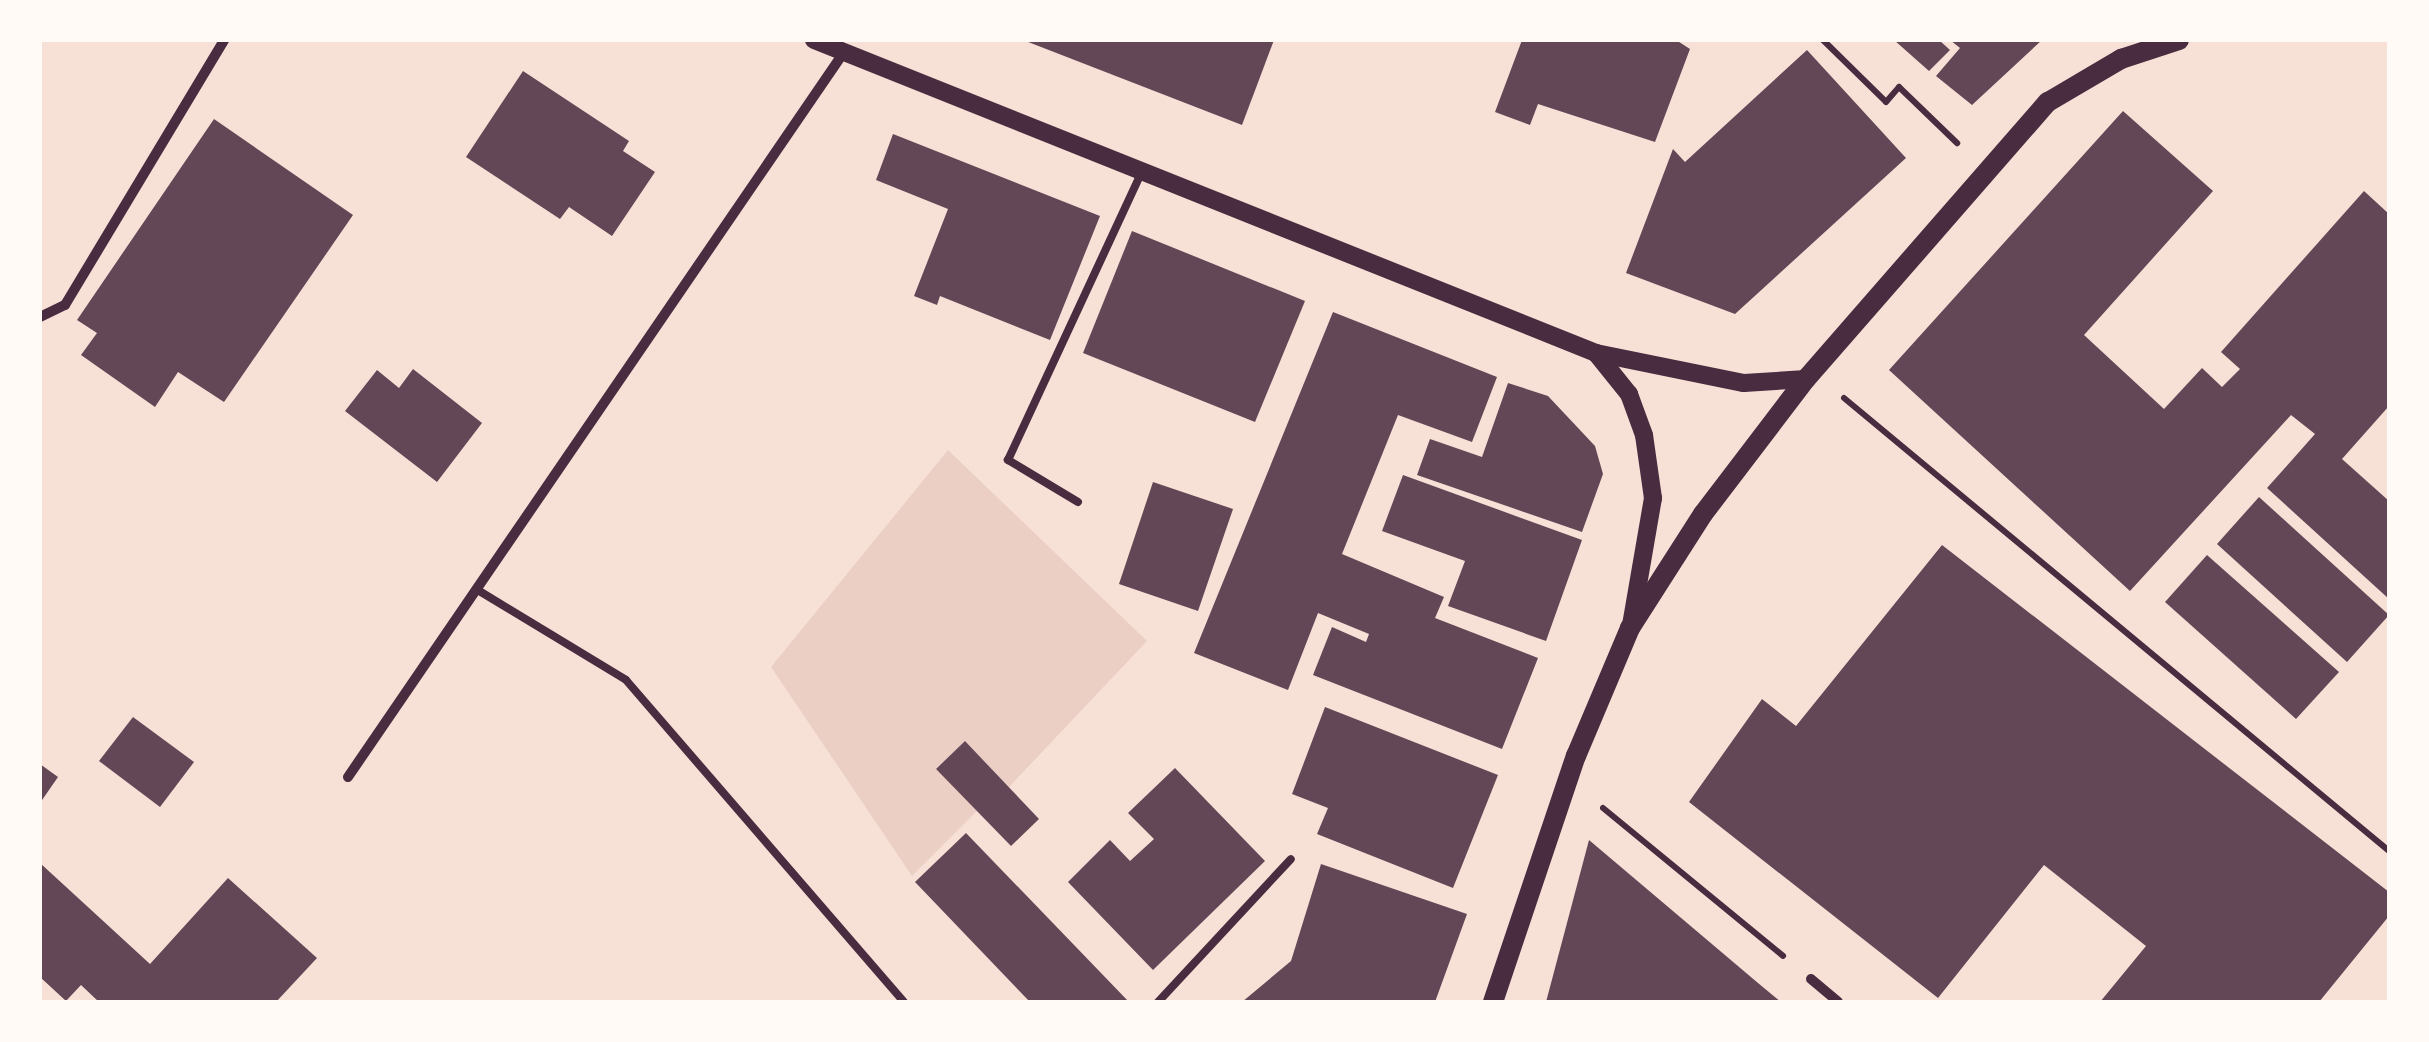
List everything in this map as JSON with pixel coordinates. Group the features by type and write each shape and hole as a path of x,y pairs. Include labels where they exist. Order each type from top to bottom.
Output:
{"main road":[{"path":"1493,1002 1568,779 1630,628 1702,514 1810,375 2048,102 2082,78 2179,40"}],"street":[{"path":"40,317 66,304 224,40"},
{"path":"814,40 1596,352 1770,386 1810,375"},
{"path":"348,777 844,52"},
{"path":"1596,352 1629,394 1644,435 1653,498 1630,628"},
{"path":"1811,979 1838,1002"}],"lane":[{"path":"1078,502 1008,460 1142,171"},
{"path":"476,589 626,680 904,1002"},
{"path":"1158,1002 1291,859"}],"path":[{"path":"1823,40 1886,102 1898,87 1987,171"},
{"path":"1810,375 2389,852"},
{"path":"1568,779 1811,979"}],"shaded area":[{"path":"948,450 1147,641 1009,787 965,741 936,769 977,811 912,876 771,667"}],"building":[{"path":"1023,40 1274,40 1242,125"},
{"path":"1522,40 1676,40 1690,49 1655,142 1538,104 1530,125 1495,112"},
{"path":"1894,40 1939,40 1950,50 1929,71"},
{"path":"1950,40 2042,40 1972,105 1936,76 1960,48"},
{"path":"1807,50 1906,158 1735,314 1626,273 1673,149 1685,162"},
{"path":"523,71 629,141 623,151 655,172 612,236 569,207 560,219 466,157"},
{"path":"2123,111 2213,191 2084,335 2164,409 2202,368 2222,387 2240,369 2221,352 2364,191 2389,214 2389,406 2342,459 2389,501 2389,599 2267,488 2315,434 2291,415 2130,591 1889,370"},
{"path":"214,119 353,215 224,402 178,372 155,407 81,355 97,333 77,320"},
{"path":"893,134 1100,216 1050,340 940,296 937,305 914,296 948,209 876,180"},
{"path":"1132,231 1305,301 1255,422 1083,353"},
{"path":"1333,312 1497,377 1472,442 1398,415 1342,554 1444,597 1435,618 1538,658 1502,749 1313,675 1332,627 1366,642 1369,634 1318,613 1288,690 1194,653"},
{"path":"413,369 482,423 437,482 345,411 377,370 399,388"},
{"path":"1508,383 1548,396 1595,446 1603,474 1582,532 1417,475 1430,439 1482,457"},
{"path":"1403,475 1582,540 1546,641 1448,606 1465,561 1382,531"},
{"path":"1153,482 1233,509 1198,611 1119,584"},
{"path":"2259,497 2389,615 2347,662 2217,544"},
{"path":"1942,545 2389,892 2389,916 2319,1002 2100,1002 2146,946 2044,865 1938,998 1689,802 1762,699 1796,726"},
{"path":"2207,555 2339,672 2296,719 2165,602"},
{"path":"1325,707 1498,775 1453,888 1317,834 1328,808 1292,794"},
{"path":"133,717 194,762 160,807 99,761"},
{"path":"965,741 1039,819 1011,846 936,769"},
{"path":"40,764 58,777 40,803"},
{"path":"1175,768 1265,861 1153,970 1068,882 1110,840 1130,861 1154,839 1128,813"},
{"path":"966,833 1129,1002 1030,1002 915,882"},
{"path":"1589,840 1758,983 1781,1002 1546,1002"},
{"path":"40,863 150,964 228,878 317,958 276,1002 99,1002 81,985 66,1001 40,977"},
{"path":"1321,864 1467,914 1435,1002 1242,1002 1291,961"}]}
